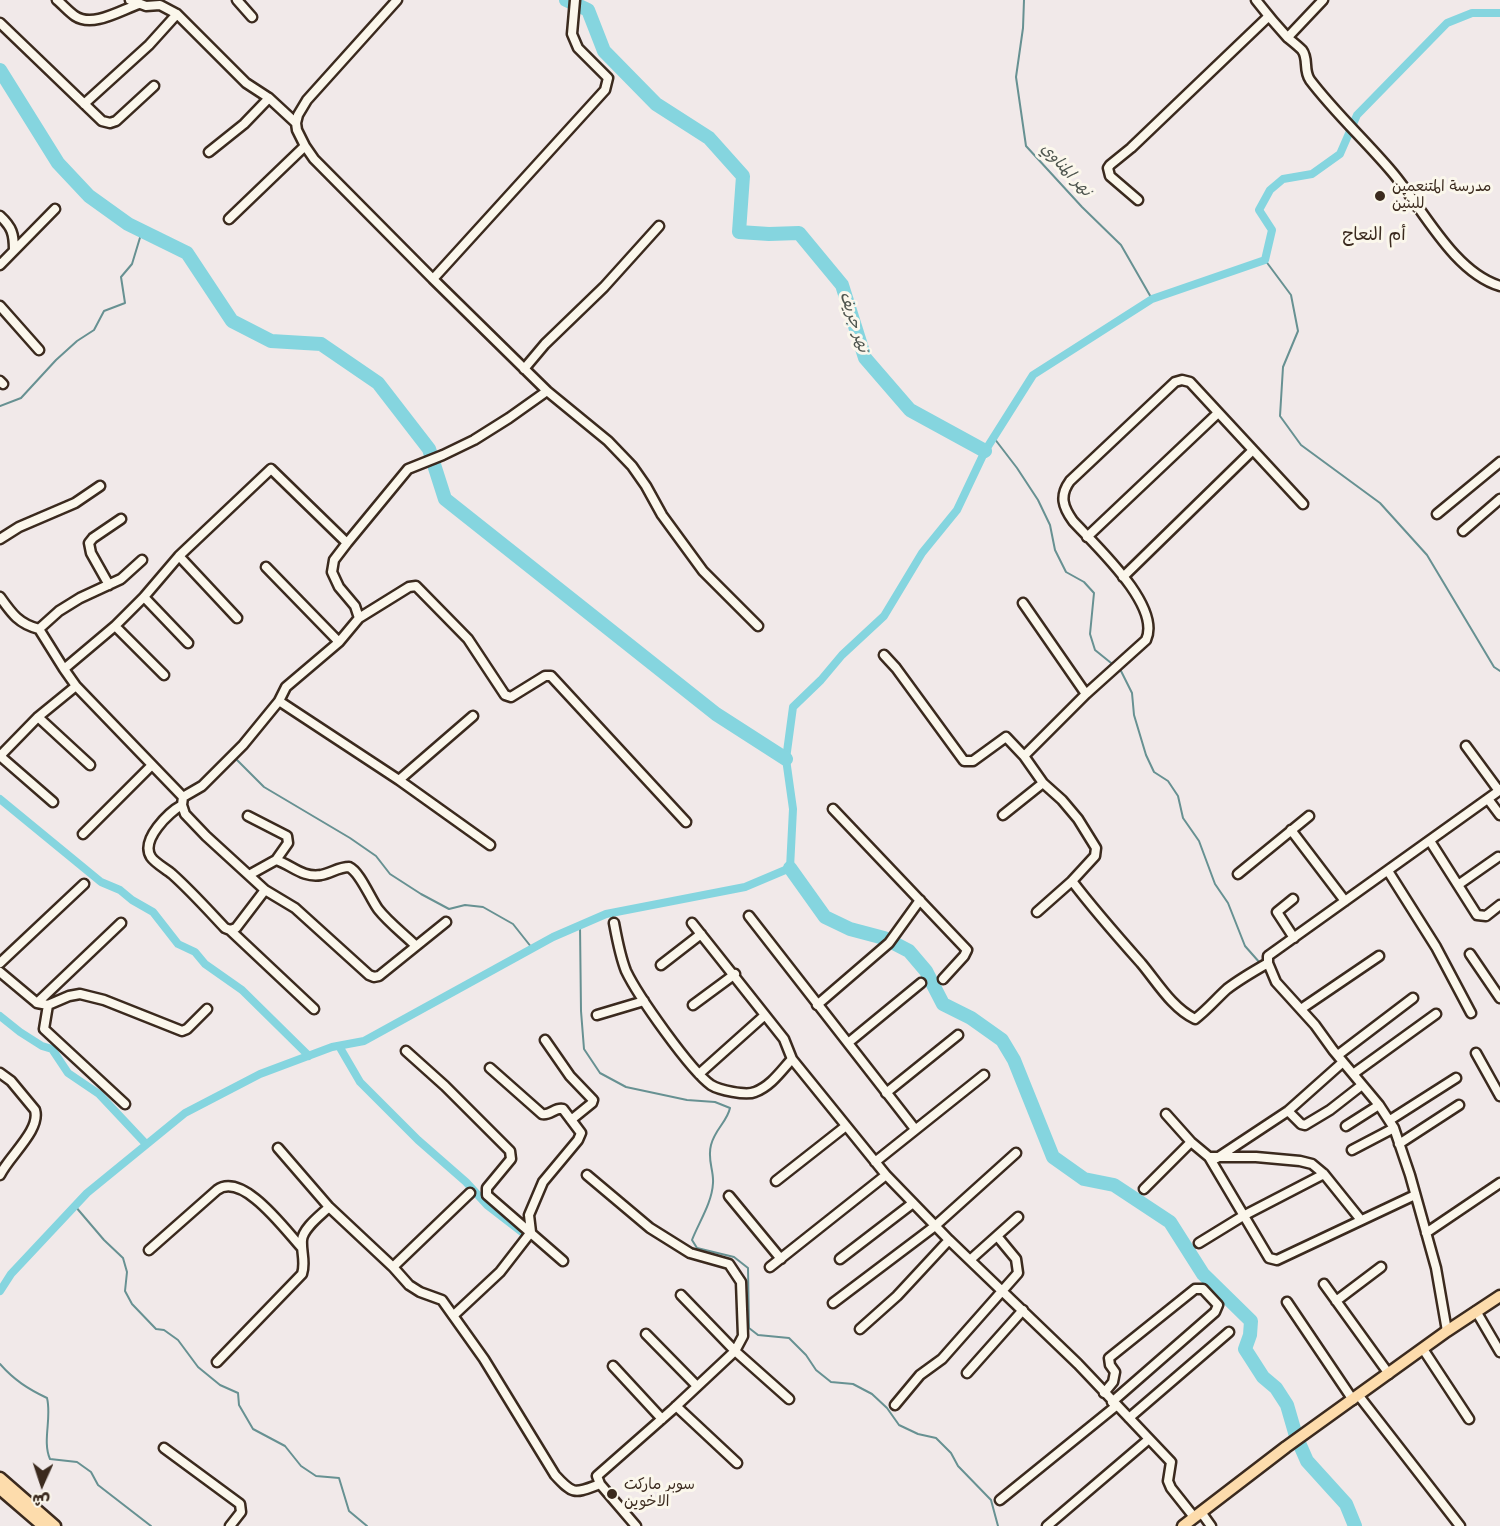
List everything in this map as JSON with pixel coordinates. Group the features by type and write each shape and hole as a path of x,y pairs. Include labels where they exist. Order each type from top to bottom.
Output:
{"main road":[{"path":"1183,1526 1286,1447 1447,1331 1500,1296"},
{"path":"0,1478 55,1526"},
{"path":"0,1489 43,1526"}],"street":[{"path":"57,0 77,18 90,20 98,20 139,4"},
{"path":"130,0 139,4 160,5 177,14 246,83 269,98 296,123"},
{"path":"237,0 252,17"},
{"path":"397,0 307,100 296,123 305,147 314,159 524,369 608,441 632,466 662,515 703,571 759,626"},
{"path":"433,279 605,90 608,78 578,48 572,34 576,0"},
{"path":"1256,0 1288,38 1303,51 1306,57 1305,67 1308,77 1333,109 1392,172 1445,244 1475,273 1500,286"},
{"path":"1288,38 1323,0"},
{"path":"84,104 149,45 177,14"},
{"path":"1138,200 1110,176 1108,168 1110,165 1131,148 1269,16"},
{"path":"0,23 102,121 110,123 116,121 154,86"},
{"path":"209,152 244,124 269,98"},
{"path":"229,219 305,147"},
{"path":"0,265 55,209"},
{"path":"0,216 14,234 14,250"},
{"path":"524,369 545,344 604,287 659,226"},
{"path":"0,306 39,350"},
{"path":"1024,756 1086,694 1146,640 1150,628 1147,614 1133,588 1065,509 1062,497 1070,481 1175,382 1182,380 1190,382 1303,504"},
{"path":"359,618 356,606 339,587 332,572 334,560 408,469 474,440 547,391"},
{"path":"1087,537 1218,413"},
{"path":"1123,577 1253,450"},
{"path":"1437,514 1500,462"},
{"path":"64,669 116,626 178,556 271,469 347,543"},
{"path":"0,540 19,527 75,503 100,486"},
{"path":"1463,531 1500,499"},
{"path":"109,585 91,553 89,543 121,519"},
{"path":"178,556 237,618"},
{"path":"39,629 59,611 80,598 121,579 142,560"},
{"path":"266,567 339,642"},
{"path":"314,1009 151,858 148,849 152,837 173,810 202,786 243,745 279,701 286,687 339,642 359,618 409,587 416,586 468,639 505,695 511,697 545,676 551,676 686,822"},
{"path":"0,597 25,626 39,629 76,686 152,765 183,801 185,814 194,824 265,890 295,908 374,977 379,976 446,922"},
{"path":"144,597 188,643"},
{"path":"1023,603 1086,694"},
{"path":"116,626 164,675"},
{"path":"884,654 964,761 973,761 1006,737 1024,756 1043,783 1078,819 1096,848 1095,856 1072,881 1037,912"},
{"path":"53,802 0,756 38,717 76,686"},
{"path":"279,701 399,780 490,845"},
{"path":"399,780 473,716"},
{"path":"38,717 90,765"},
{"path":"1447,1331 1436,1268 1392,1124 1362,1084 1276,982 1268,963 1268,956 1500,790 1466,746"},
{"path":"83,834 152,765"},
{"path":"1003,815 1043,783"},
{"path":"1488,799 1500,815"},
{"path":"833,809 967,950 943,979"},
{"path":"248,816 287,836 288,843 276,860 249,875"},
{"path":"1238,874 1309,816"},
{"path":"1291,830 1345,901"},
{"path":"1430,841 1477,915 1486,916 1500,905"},
{"path":"1458,885 1498,857"},
{"path":"276,860 286,863 297,872 309,875 320,875 344,867 356,870 379,910 416,946"},
{"path":"1388,871 1436,947 1471,1013"},
{"path":"1072,881 1090,906 1165,993 1186,1014 1195,1019 1226,990 1268,963"},
{"path":"0,963 84,884"},
{"path":"230,930 236,928 265,890"},
{"path":"1293,898 1277,912 1293,938"},
{"path":"818,1005 889,943 920,900"},
{"path":"749,916 915,1129"},
{"path":"37,1003 121,923"},
{"path":"614,923 618,947 627,972 644,1001 699,1074 712,1086 731,1092 753,1094 772,1082 792,1059"},
{"path":"692,923 735,974 784,1039 792,1059 886,1175 949,1240 1023,1310 1171,1462 1168,1481 1171,1488 1211,1526"},
{"path":"661,965 700,934"},
{"path":"1470,954 1500,998"},
{"path":"1300,1009 1379,956"},
{"path":"0,972 37,1003 48,1005 80,994 104,1000 182,1031 187,1029 207,1009"},
{"path":"693,1005 735,974"},
{"path":"848,1043 921,984"},
{"path":"1213,1158 1288,1111 1341,1059 1413,998"},
{"path":"597,1015 644,1001"},
{"path":"48,1005 44,1029 125,1104"},
{"path":"1353,1074 1436,1014"},
{"path":"699,1074 765,1015"},
{"path":"886,1093 958,1035"},
{"path":"545,1040 570,1076 592,1100 592,1103 571,1120"},
{"path":"406,1051 445,1086 510,1151 511,1159 489,1185 486,1192 563,1261"},
{"path":"1476,1053 1500,1096"},
{"path":"454,1315 500,1272 531,1232 529,1215 543,1182 580,1137 579,1130 563,1109 547,1115 542,1114 490,1068"},
{"path":"0,1073 17,1087 36,1116 34,1126 0,1175"},
{"path":"875,1162 984,1075"},
{"path":"1352,1150 1456,1078"},
{"path":"1288,1111 1305,1125 1330,1110 1362,1084"},
{"path":"1399,1144 1459,1105"},
{"path":"1346,1126 1379,1106"},
{"path":"1166,1114 1191,1142 1213,1158 1269,1258 1277,1260 1285,1258 1415,1195"},
{"path":"776,1181 846,1126"},
{"path":"1144,1189 1191,1142"},
{"path":"278,1148 329,1207 409,1285 420,1292 442,1300 454,1315 555,1475 567,1489 581,1492 600,1484"},
{"path":"833,1303 935,1226 1016,1153"},
{"path":"1213,1158 1256,1157 1312,1164 1324,1174 1362,1220"},
{"path":"1199,1243 1243,1215 1324,1174"},
{"path":"587,1175 650,1228 690,1253 729,1264 741,1282 743,1336 735,1351 597,1476 600,1484 636,1526"},
{"path":"770,1267 886,1175"},
{"path":"1426,1233 1500,1183"},
{"path":"149,1250 217,1190 226,1185 239,1188 253,1197 302,1248"},
{"path":"393,1267 470,1193"},
{"path":"729,1196 781,1259"},
{"path":"840,1259 913,1203"},
{"path":"217,1362 302,1274 303,1234 329,1207"},
{"path":"970,1260 1018,1217"},
{"path":"895,1405 920,1375 942,1359 1018,1273 1016,1259 997,1236"},
{"path":"860,1329 897,1296 949,1240"},
{"path":"1336,1301 1381,1267"},
{"path":"1324,1284 1389,1374"},
{"path":"1000,1500 1114,1404 1215,1312 1218,1305 1216,1300 1203,1288 1195,1289 1109,1358 1115,1376 1104,1393"},
{"path":"681,1295 735,1351 789,1399"},
{"path":"1287,1302 1356,1398 1460,1526"},
{"path":"967,1373 1023,1310"},
{"path":"1476,1311 1500,1352"},
{"path":"1129,1418 1229,1332"},
{"path":"646,1334 697,1386"},
{"path":"1423,1349 1469,1419"},
{"path":"612,1366 662,1419"},
{"path":"676,1406 737,1463"},
{"path":"1047,1526 1149,1439"},
{"path":"164,1448 240,1504 241,1512 230,1526"}],"waterway":[{"name":"نهر جريف","path":"566,0 588,10 604,51 656,104 709,138 743,176 739,232 799,233 842,285 865,358 910,410 985,451"},
{"name":"نهر المناوي","path":"1024,0 1023,28 1016,77 1026,146 1082,207 1121,245 1152,299"},
{"path":"0,1291 11,1274 87,1193 185,1113 260,1074 332,1047 364,1041 553,937 606,914 745,887 790,868 793,809 786,759 793,707 821,680 842,655 884,616 922,553 957,510 985,451 1033,375 1152,299 1265,260 1272,230 1259,210 1270,190 1283,179 1312,174 1340,154 1357,115 1447,23 1472,13 1500,13"},
{"path":"0,70 58,163 89,196 128,224 187,253 232,321 271,341 321,344 378,383 429,449 445,499 716,714 786,759"},
{"path":"0,406 21,398 56,360 77,341 94,330 104,311 125,303 121,277 132,264 142,231"},
{"path":"1265,260 1291,295 1298,331 1283,367 1280,416 1301,445 1380,503 1427,555 1494,667 1500,671"},
{"path":"994,438 1038,500 1050,525 1055,550 1066,572 1084,582 1094,593 1090,634 1095,650 1121,671 1132,693 1134,715 1146,755 1154,772 1168,781 1178,796 1183,818 1199,841 1215,884 1228,903 1245,946 1260,963"},
{"path":"237,760 264,787 350,838 376,856 390,874 421,894 449,909 465,905 483,907 513,924 532,948"},
{"path":"0,799 101,882 120,890 153,912 178,944 195,952 205,964 242,990 309,1056"},
{"path":"790,868 825,917 850,929 884,938 909,951 926,971 943,1004 971,1018 1002,1040 1014,1060 1053,1157 1084,1179 1114,1185 1170,1222 1203,1274 1251,1321 1250,1335 1245,1349 1263,1377 1276,1388 1287,1405 1296,1436 1307,1461 1346,1504 1355,1526"},
{"path":"580,926 584,1049 600,1073 626,1087 687,1100 715,1102 730,1108 711,1145 712,1190 708,1205 692,1240 697,1248 734,1257 748,1268 749,1328 758,1335 789,1338 806,1355 816,1370 831,1382 853,1384 872,1394 887,1408 899,1425 918,1434 936,1438 951,1453 958,1466 991,1500 998,1526"},
{"path":"0,1016 42,1046 52,1049 68,1073 99,1094 146,1144"},
{"path":"339,1046 360,1082 418,1140 466,1182 487,1205 522,1232"},
{"path":"75,1206 123,1258 127,1272 125,1291 132,1304 156,1329 164,1330 178,1340 198,1367 220,1385 238,1393 239,1405 253,1429 285,1446 301,1466 316,1476 339,1478 349,1511 367,1526"},
{"path":"0,1364 22,1384 47,1398 47,1445 50,1459 77,1462 91,1472 98,1485 151,1526"}],"place":[{"name":"مدرسة المتنعمين للبنين","path":"1380,196"},
{"name":"سوبر ماركت الاخوين","path":"612,1494"}],"district":[{"name":"أم النعاج","path":"1374,235"}]}
